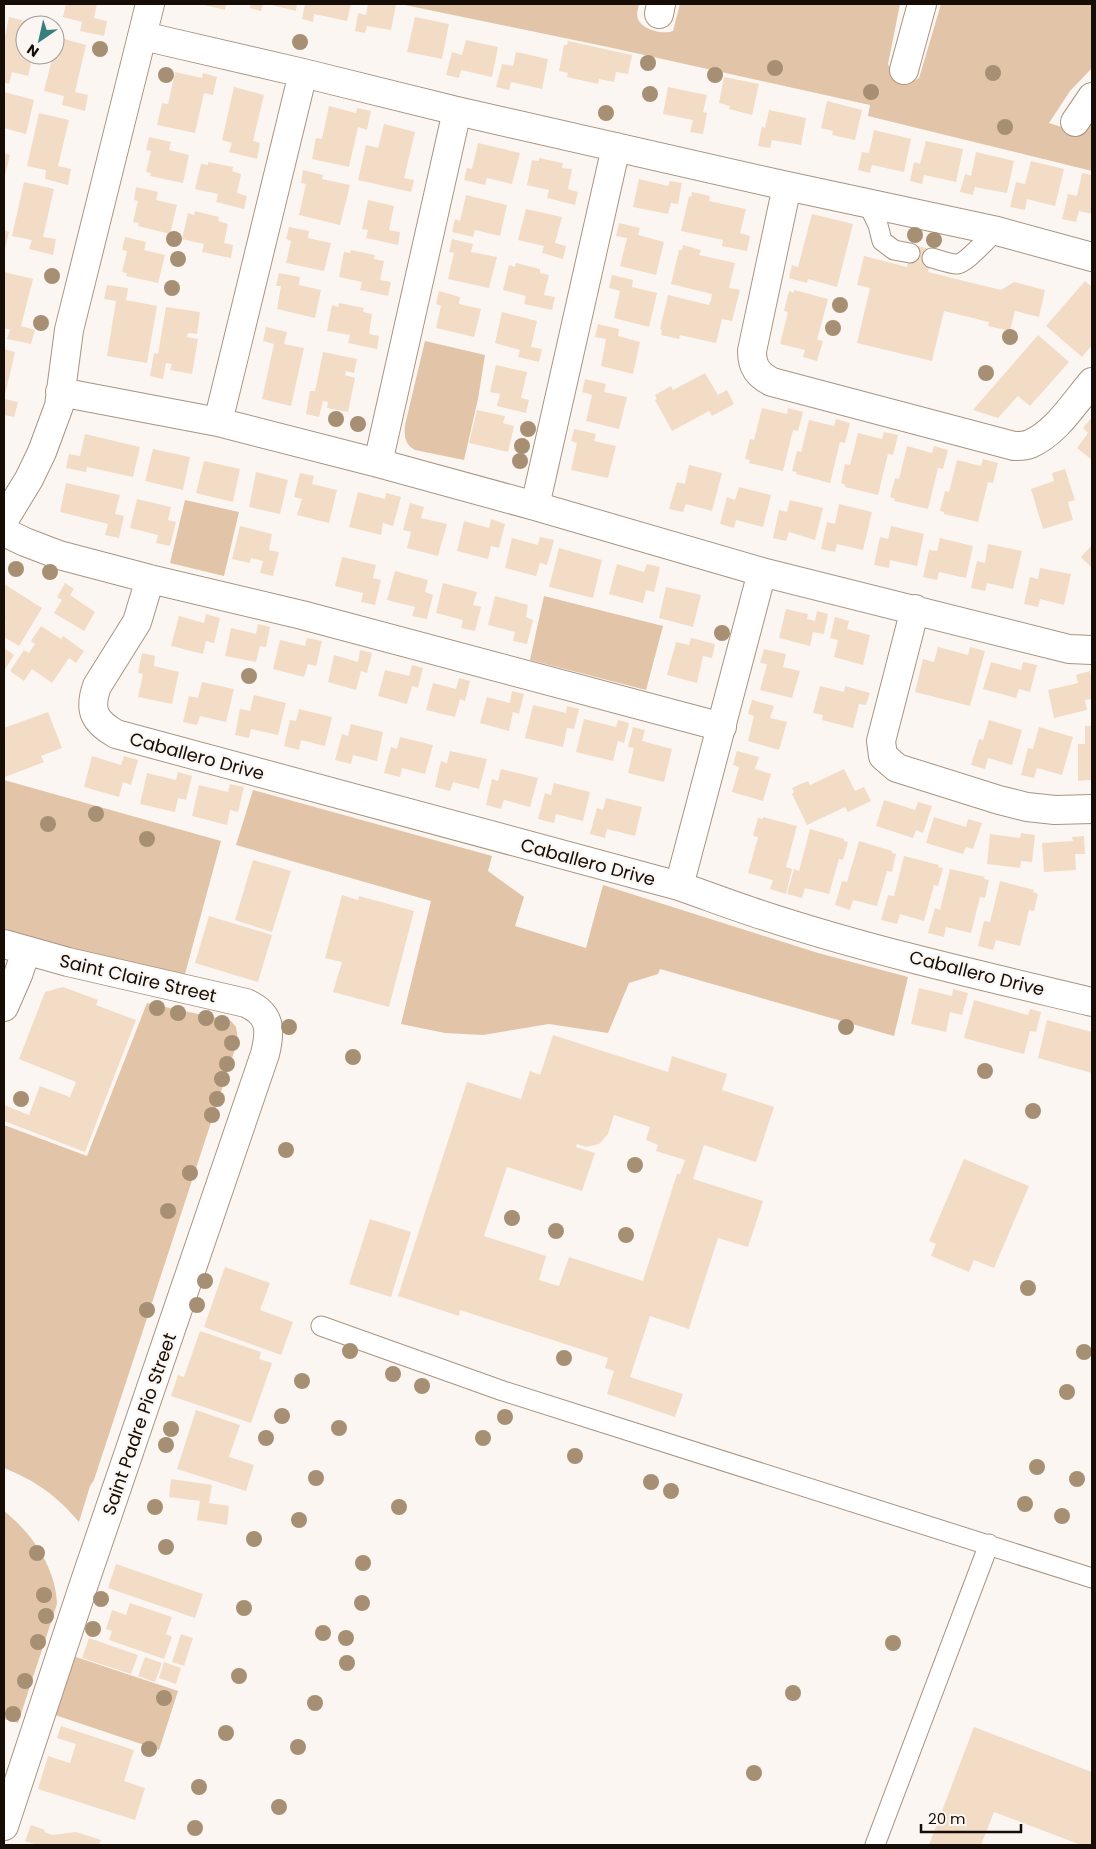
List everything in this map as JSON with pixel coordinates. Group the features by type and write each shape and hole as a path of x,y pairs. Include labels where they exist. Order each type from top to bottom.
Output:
{"street":[{"path":"4,520 29,479 42,452 56,414 69,330 150,4"},
{"path":"904,70 922,4"},
{"path":"143,36 457,111 787,186 997,230 1092,256"},
{"path":"218,422 303,73"},
{"path":"1075,122 1092,97"},
{"path":"378,463 457,111"},
{"path":"535,506 616,147"},
{"path":"787,186 752,351 752,361 755,369 761,376 781,385 1014,446 1028,444 1042,437 1055,426 1092,382"},
{"path":"60,392 218,422 535,506 762,572 1069,649 1092,650"},
{"path":"4,532 59,555 302,615 722,727"},
{"path":"679,886 762,572"},
{"name":"Caballero Drive","path":"150,579 137,622 97,686 93,697 93,709 96,718 104,727 116,734 679,886 765,916 852,942 1092,1002"},
{"path":"915,609 881,741 883,756 897,768 999,800 1027,807 1055,810 1092,809"},
{"path":"4,1007 21,969 15,948"},
{"name":"Saint Claire Street","path":"15,948 240,1002 256,1008 266,1021"},
{"name":"Saint Padre Pio Street","path":"4,1826 85,1581 265,1054 269,1038 266,1021"}],"lane":[{"path":"868,204 878,225 882,241 894,250 910,253"},
{"path":"932,258 955,264 968,260 981,244 997,230"},
{"path":"321,1326 503,1391 990,1544 1092,1578"},
{"path":"876,1845 990,1544"}],"shaded area":[{"path":"400,4 639,4 637,15 640,23 654,31 669,32 673,31 680,4 900,4 888,64 893,74 914,81 919,78 941,4 1092,4 1092,68 1070,91 1049,123 1083,134 1092,122 1092,171 868,116 870,105 608,47"},
{"path":"425,341 485,355 478,399 464,460 415,450 409,446 406,440 405,425"},
{"path":"185,500 239,512 224,576 170,563"},
{"path":"544,596 663,626 646,690 530,660"},
{"path":"4,780 221,841 185,974 71,950 4,932"},
{"path":"253,790 492,856 488,871 524,897 515,926 586,948 603,885 818,953 908,977 894,1036 660,969 658,974 629,983 608,1033 549,1024 483,1035 445,1033 401,1024 431,901 236,845"},
{"path":"147,1003 231,1021 236,1027 238,1040 79,1522 54,1496 26,1478 4,1468 4,1125 87,1156"},
{"path":"4,1511 24,1530 41,1552 52,1577 57,1604 18,1723 4,1719"},
{"path":"73,1656 178,1691 159,1750 55,1715"}],"building":[{"path":"66,4 97,4 94,18 107,21 104,36 80,31 82,22 65,18 63,15"},
{"path":"200,4 226,4 225,10"},
{"path":"251,4 263,4 261,11 250,8"},
{"path":"268,4 297,4 296,11"},
{"path":"305,4 351,4 347,21 314,14 313,22 302,19"},
{"path":"368,4 396,5 391,30 367,26 365,33 355,31 358,13 366,15"},
{"path":"9,17 15,18 15,65 31,65 28,76 12,72 9,84 4,82 4,41"},
{"path":"415,17 449,24 442,59 407,52"},
{"path":"65,39 86,45 75,92 88,95 85,111 62,105 64,96 44,91 50,65 65,65"},
{"path":"466,40 498,47 492,77 461,70 459,78 446,75 452,52 462,55"},
{"path":"568,41 632,55 628,74 616,72 614,82 599,79 598,84 567,77 568,73 559,71 564,45 567,45"},
{"path":"516,52 548,59 542,89 511,82 509,90 496,87 502,64 513,66"},
{"path":"175,72 202,78 203,73 217,77 213,95 204,93 195,133 157,125 162,103 168,104"},
{"path":"724,77 759,84 752,115 729,109 730,106 719,103"},
{"path":"234,87 264,95 253,141 260,143 257,159 229,152 232,143 222,140"},
{"path":"668,87 707,95 703,112 707,113 703,134 690,132 693,120 663,114"},
{"path":"4,92 34,100 26,134 4,128"},
{"path":"827,101 862,110 855,140 832,135 833,131 821,128"},
{"path":"329,106 356,113 357,108 371,111 367,130 358,127 349,167 312,159 316,138 322,139"},
{"path":"769,110 806,118 801,145 772,140 770,148 758,146 762,126 765,128"},
{"path":"39,113 69,120 58,166 71,169 68,185 45,179 46,170 27,166"},
{"path":"384,124 415,132 404,178 414,180 411,192 358,180 366,145 378,148"},
{"path":"874,130 911,139 904,172 872,165 870,173 858,170 862,152 869,153"},
{"path":"149,137 171,142 169,150 189,155 183,183 150,176 151,173 146,172 151,151 146,150"},
{"path":"926,141 963,149 956,182 924,175 922,184 910,181 914,162 920,164"},
{"path":"478,143 520,153 512,184 487,178 485,185 464,180 467,168 472,169"},
{"path":"976,152 1014,161 1007,193 975,187 973,195 960,192 965,174 971,176"},
{"path":"4,153 10,155 4,179"},
{"path":"539,158 563,163 562,168 572,169 568,189 578,192 575,205 547,198 549,190 527,185 532,160 539,161"},
{"path":"1031,161 1064,169 1055,206 1027,199 1025,210 1010,207 1016,182 1025,184"},
{"path":"208,162 233,167 232,171 241,174 237,193 247,196 244,209 216,202 218,194 195,189 201,164 208,165"},
{"path":"303,170 323,175 322,179 350,185 340,225 299,215 306,184 301,183"},
{"path":"1082,173 1092,175 1092,214 1079,211 1076,222 1062,219 1068,194 1077,196"},
{"path":"639,179 668,186 670,181 682,183 678,204 671,203 668,214 633,207"},
{"path":"24,182 54,189 43,237 56,239 53,255 29,249 32,240 12,236"},
{"path":"136,187 158,192 156,200 177,205 170,234 138,226 139,223 133,222 138,201 134,200"},
{"path":"692,192 710,196 709,201 746,209 740,233 750,236 747,251 722,246 723,240 681,231 689,196 691,197"},
{"path":"466,195 507,205 500,236 475,230 473,237 452,232 455,219 460,221"},
{"path":"368,200 394,206 389,230 400,232 398,245 366,238 368,230 362,229"},
{"path":"526,209 562,217 555,243 566,246 563,259 542,253 544,246 518,240"},
{"path":"195,211 219,217 218,221 228,224 224,243 233,245 231,258 202,252 204,244 182,239 188,213 194,215"},
{"path":"812,214 853,224 837,287 808,279 807,283 789,278 792,265 798,267"},
{"path":"619,223 640,228 638,235 664,242 656,275 620,266 627,238 616,236"},
{"path":"289,227 309,231 308,238 331,243 324,271 286,263 291,241 286,239"},
{"path":"4,230 9,232 5,248 4,247"},
{"path":"125,237 146,242 144,250 165,255 158,283 126,276 127,273 122,272 127,251 122,250"},
{"path":"452,239 473,244 471,252 497,257 489,288 448,279 454,253 449,252"},
{"path":"683,245 701,250 699,255 735,263 729,288 740,290 732,321 722,319 716,343 680,335 679,339 661,335 662,330 660,329 668,295 709,305 711,300 712,294 671,284 679,250 682,250"},
{"path":"913,245 934,250 928,272 1001,290 1014,282 1045,290 1039,317 1015,311 1010,331 988,326 989,322 944,311 932,361 857,343 870,288 857,285 864,256 907,267"},
{"path":"351,250 375,255 374,259 384,261 380,280 391,282 388,296 360,290 362,282 339,277 344,252 350,253"},
{"path":"516,263 540,269 540,273 549,275 544,295 555,297 552,310 524,304 526,296 503,290 509,265 515,267"},
{"path":"4,272 33,279 21,326 35,330 31,344 7,339 10,330 4,328"},
{"path":"279,273 300,277 299,285 321,290 315,318 277,309 281,286 276,286"},
{"path":"612,275 633,280 632,287 657,293 649,327 614,318 620,291 609,288"},
{"path":"1085,281 1092,287 1092,345 1082,357 1046,326"},
{"path":"107,285 128,288 126,300 157,306 147,363 107,356 116,301 104,299"},
{"path":"794,290 828,299 817,340 823,341 817,361 803,357 805,350 780,344 788,312 784,311 789,291 794,293"},
{"path":"439,291 460,297 459,304 481,309 474,337 436,328 441,306 436,304"},
{"path":"339,303 364,308 363,312 372,314 369,334 379,336 377,349 348,343 350,335 327,331 332,305 338,307"},
{"path":"166,307 200,312 197,334 188,333 187,337 198,339 192,374 170,370 172,364 166,363 163,379 150,376 154,353 158,354"},
{"path":"502,312 537,321 531,347 542,349 539,362 518,357 520,350 495,343"},
{"path":"598,324 619,329 618,336 640,342 633,374 601,366 606,339 595,337"},
{"path":"266,327 287,332 284,344 304,348 291,406 262,399 274,344 263,341"},
{"path":"1038,335 1069,362 1030,406 1018,396 998,418 973,410"},
{"path":"4,349 15,352 4,399"},
{"path":"323,352 357,359 354,373 346,371 345,375 355,378 348,412 327,408 328,402 323,401 319,417 306,414 310,391 315,391"},
{"path":"496,365 527,372 521,398 529,400 526,413 497,406 500,394 490,392"},
{"path":"705,373 718,395 727,390 734,404 712,416 709,411 672,431 655,400 657,399 655,395 671,386 673,390"},
{"path":"585,379 606,384 604,392 627,397 619,429 586,421 592,395 582,392"},
{"path":"4,399 18,402 14,417 4,415"},
{"path":"762,408 787,414 788,408 803,412 798,431 793,430 783,471 749,463 750,460 745,459 750,439 754,440"},
{"path":"477,410 505,416 503,423 514,426 508,452 469,443"},
{"path":"1092,417 1092,460 1077,448 1088,433 1083,428"},
{"path":"836,419 850,423 845,443 840,442 830,483 796,474 797,472 792,471 797,451 801,452 809,420 834,426"},
{"path":"574,429 596,434 594,441 616,446 608,478 571,470 577,443 571,441"},
{"path":"884,432 898,435 893,455 888,454 878,495 845,487 841,483 845,464 850,465 858,433 882,439"},
{"path":"85,434 140,447 133,477 87,467 86,472 66,468 69,454 80,456"},
{"path":"907,446 932,453 934,446 948,450 943,469 938,468 928,509 894,501 895,499 890,497 895,478 899,479"},
{"path":"153,449 190,457 183,490 145,481"},
{"path":"983,459 998,463 993,483 988,482 978,522 944,514 944,512 940,511 945,491 949,492 957,460 981,466"},
{"path":"204,461 240,469 233,502 196,493"},
{"path":"689,465 722,473 712,511 686,504 683,512 669,509 677,482 685,484"},
{"path":"1065,469 1075,500 1068,502 1073,520 1043,529 1031,489 1054,481 1052,473"},
{"path":"256,472 288,480 280,514 249,507"},
{"path":"300,473 314,476 312,484 337,490 329,523 297,515 302,499 294,497"},
{"path":"66,483 120,495 115,514 124,516 119,538 105,535 108,524 60,512"},
{"path":"739,487 771,495 763,527 736,520 734,528 720,524 727,497 735,500"},
{"path":"358,492 385,499 386,493 401,497 393,526 383,523 381,535 349,527"},
{"path":"137,499 171,507 168,520 176,522 170,546 156,543 158,535 130,528"},
{"path":"790,500 823,508 815,540 789,532 786,541 773,538 779,510 787,512"},
{"path":"410,503 424,507 421,518 447,524 438,556 407,548 411,532 403,530"},
{"path":"839,504 872,512 863,550 837,544 835,552 821,549 827,522 835,524"},
{"path":"491,519 505,524 499,548 491,546 488,559 457,551 464,521 489,528"},
{"path":"240,526 272,534 269,550 279,552 273,576 260,573 263,561 251,558 250,563 232,559"},
{"path":"891,526 924,534 917,566 890,560 889,568 874,565 880,537 888,539"},
{"path":"540,537 554,540 547,565 540,563 536,576 505,568 512,538 538,545"},
{"path":"940,538 973,546 966,578 939,572 937,580 923,577 929,550 937,551"},
{"path":"988,544 1022,551 1013,589 987,583 985,591 971,588 977,561 985,563"},
{"path":"1092,545 1092,568 1081,557"},
{"path":"559,548 602,560 593,598 549,587"},
{"path":"342,557 376,565 373,578 381,580 375,605 361,602 363,593 335,586"},
{"path":"617,564 644,572 647,564 660,567 654,592 646,590 643,603 609,594"},
{"path":"1040,568 1071,574 1064,605 1040,599 1038,607 1024,604 1030,577 1038,579"},
{"path":"395,571 428,580 425,592 433,595 427,619 412,616 415,607 387,600"},
{"path":"65,583 74,589 70,595 95,612 84,631 54,613 62,600 57,597"},
{"path":"443,583 477,592 473,605 481,607 475,631 461,628 463,620 436,613"},
{"path":"4,584 42,608 19,646 4,637 4,625 6,622 4,621"},
{"path":"666,587 701,595 693,627 659,618"},
{"path":"495,596 528,605 526,617 533,620 527,644 513,641 515,632 488,625"},
{"path":"786,609 808,614 807,619 815,621 817,611 828,614 824,634 813,632 810,646 779,638"},
{"path":"206,614 220,618 214,643 206,641 203,654 171,646 179,616 204,623"},
{"path":"835,617 849,621 847,629 870,635 863,665 834,657 838,640 830,638"},
{"path":"258,624 270,627 266,647 260,646 256,662 225,656 231,628 256,634"},
{"path":"41,626 61,639 63,636 84,651 76,663 69,658 52,683 32,669 24,681 10,671 24,650 29,653 35,644 31,641"},
{"path":"307,638 322,641 316,666 308,664 304,677 273,669 280,640 305,646"},
{"path":"691,638 715,644 712,658 703,656 697,683 667,675 676,642 689,645"},
{"path":"938,647 968,655 970,647 985,651 970,706 915,692 923,659 934,662"},
{"path":"4,648 14,655 4,671"},
{"path":"764,649 786,654 783,667 800,671 792,698 760,690 767,664 760,663"},
{"path":"360,650 372,653 367,673 361,671 356,690 328,682 334,655 358,662"},
{"path":"142,653 155,656 154,666 179,672 172,704 138,697 143,674 138,673"},
{"path":"991,662 1021,670 1023,662 1037,665 1030,692 1019,689 1016,698 983,689"},
{"path":"412,665 423,668 418,688 412,686 407,704 378,696 385,670 409,676"},
{"path":"1090,671 1092,699 1085,700 1087,710 1054,718 1048,690 1078,683 1076,675"},
{"path":"459,678 470,681 465,701 460,699 455,717 426,710 433,683 456,689"},
{"path":"202,682 234,689 226,722 200,716 197,725 183,722 189,696 198,698"},
{"path":"820,686 844,692 845,686 870,693 866,705 859,704 853,728 822,720 823,715 813,713"},
{"path":"512,691 524,694 519,714 513,712 509,731 480,723 487,697 510,703"},
{"path":"254,695 286,703 278,735 251,729 249,738 235,735 240,709 250,711"},
{"path":"752,700 774,706 770,718 787,722 779,750 748,741 754,716 748,714"},
{"path":"533,705 566,713 567,706 579,709 574,729 567,728 563,747 525,738"},
{"path":"299,709 332,717 325,746 301,740 299,750 284,746 290,720 296,721"},
{"path":"48,712 62,748 41,756 44,762 5,777 4,728"},
{"path":"584,719 616,727 618,720 629,723 624,743 618,741 613,761 576,752"},
{"path":"989,720 1022,730 1012,765 988,758 985,769 971,765 979,739 983,740"},
{"path":"351,724 383,732 377,761 353,755 351,764 335,760 342,734 348,736"},
{"path":"1085,726 1092,726 1092,780 1078,781 1078,744 1085,744"},
{"path":"633,727 645,730 642,741 672,749 664,782 628,773 634,748 628,747"},
{"path":"1039,727 1073,737 1062,775 1037,768 1034,778 1021,775 1028,748 1033,749"},
{"path":"400,737 433,745 425,774 402,768 400,777 384,773 391,747 397,749"},
{"path":"450,751 487,759 479,789 453,782 450,791 435,787 441,761 447,763"},
{"path":"737,751 759,757 755,769 771,774 763,801 732,792 739,767 733,765"},
{"path":"92,756 121,765 124,756 138,760 131,785 123,782 119,797 84,787"},
{"path":"501,769 538,778 530,807 504,800 501,809 486,805 492,779 498,781"},
{"path":"844,769 855,791 864,787 871,801 848,812 845,807 807,825 792,794 794,792 792,788 808,781 810,785"},
{"path":"178,772 192,776 186,800 178,798 175,812 140,804 147,773 176,780"},
{"path":"554,783 590,792 583,821 556,814 554,823 538,819 545,793 551,795"},
{"path":"230,784 244,787 238,812 230,810 227,825 192,816 199,785 228,792"},
{"path":"606,798 642,807 635,836 607,829 605,838 590,834 597,808 603,810"},
{"path":"884,800 915,810 918,802 932,806 923,833 916,830 913,838 876,826"},
{"path":"763,817 797,826 786,867 792,869 786,894 770,889 773,880 748,873 758,837 753,836 758,818 763,819"},
{"path":"934,817 966,827 968,819 982,823 973,849 966,847 963,854 926,843"},
{"path":"810,829 844,839 844,841 848,842 843,860 839,859 829,894 805,888 802,898 787,894 794,869 799,871"},
{"path":"1021,833 1035,835 1032,862 1021,861 1020,868 987,864 990,834 1020,838"},
{"path":"1084,836 1085,854 1075,854 1076,870 1044,872 1042,843 1073,841 1072,837"},
{"path":"859,841 892,851 892,853 896,854 892,872 887,871 877,906 853,900 850,910 835,905 842,881 847,882"},
{"path":"904,856 939,865 938,867 943,868 938,886 934,885 924,921 900,914 897,924 881,920 888,895 894,896"},
{"path":"253,860 291,871 272,932 235,920"},
{"path":"950,869 985,877 984,879 989,880 985,898 980,897 971,933 946,927 944,937 928,933 935,908 940,910"},
{"path":"1000,881 1034,890 1033,892 1038,894 1034,911 1029,910 1020,946 996,940 993,950 978,946 984,921 990,922"},
{"path":"342,895 358,900 359,896 414,911 389,1007 333,992 342,962 325,958"},
{"path":"209,916 272,935 258,982 195,963"},
{"path":"63,987 98,1000 96,1005 136,1020 85,1152 4,1121 4,1105 29,1115 40,1086 70,1097 76,1082 19,1059 45,992"},
{"path":"919,988 952,996 953,989 968,993 962,1015 950,1012 946,1032 911,1024"},
{"path":"974,1000 1028,1015 1030,1009 1041,1012 1036,1032 1030,1031 1024,1054 964,1038"},
{"path":"1047,1020 1092,1032 1092,1073 1038,1058"},
{"path":"553,1035 668,1072 672,1056 727,1074 722,1090 774,1107 756,1162 704,1145 693,1179 763,1201 748,1247 718,1238 689,1329 650,1316 630,1377 683,1394 675,1417 607,1394 614,1371 605,1368 608,1358 460,1310 459,1316 398,1296 467,1082 521,1099 530,1071 540,1075","holes":["614,1115 650,1127 646,1140 658,1145 656,1151 685,1160 680,1174 677,1174 643,1281 569,1257 559,1286 539,1280 546,1256 484,1236 507,1167 582,1191 595,1153 576,1147 577,1144 586,1147 599,1144 608,1134"]},
{"path":"964,1159 1029,1186 994,1268 974,1260 969,1272 931,1256 936,1244 929,1241"},
{"path":"370,1219 411,1232 391,1297 349,1284"},
{"path":"225,1267 270,1283 260,1310 293,1322 281,1355 204,1327"},
{"path":"200,1331 261,1352 259,1359 272,1363 251,1423 171,1396 178,1375 184,1377"},
{"path":"196,1410 240,1425 229,1457 254,1465 246,1491 177,1469"},
{"path":"171,1479 212,1485 209,1503 229,1506 227,1525 197,1520 200,1501 169,1497"},
{"path":"116,1564 203,1594 195,1618 108,1588"},
{"path":"130,1603 172,1617 166,1634 172,1637 164,1659 109,1640 112,1631 106,1629 112,1610 126,1615"},
{"path":"181,1634 193,1638 184,1666 172,1662"},
{"path":"89,1638 138,1655 131,1674 82,1658"},
{"path":"145,1657 162,1663 155,1682 138,1676"},
{"path":"164,1662 181,1668 176,1684 159,1678"},
{"path":"61,1726 134,1750 124,1781 145,1788 135,1820 38,1789 48,1756 70,1763 76,1744 57,1738"},
{"path":"974,1727 1092,1772 1092,1845 1081,1845 994,1812 981,1845 929,1845"},
{"path":"31,1825 53,1835 76,1832 101,1840 99,1845 33,1845 25,1841"}]}
